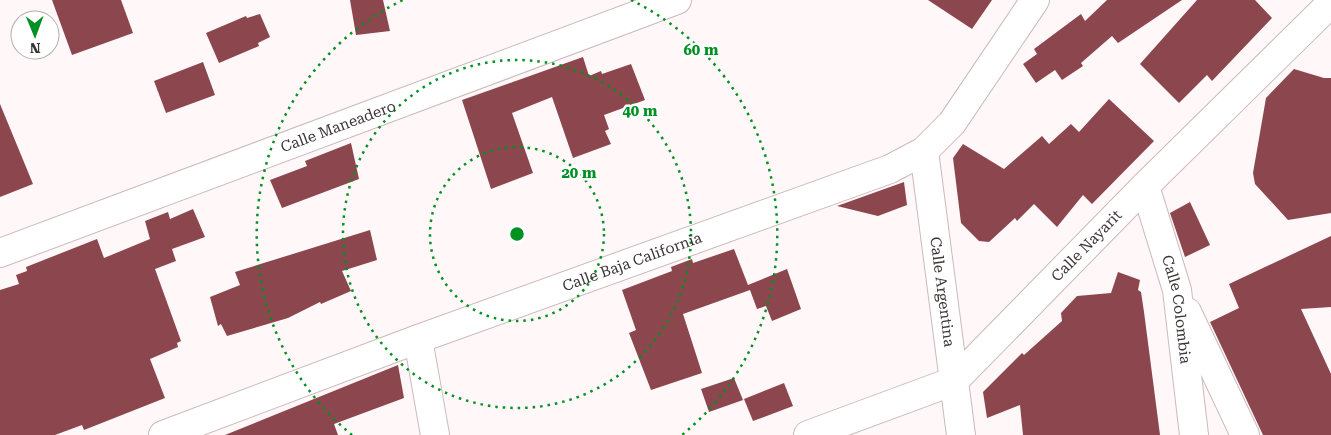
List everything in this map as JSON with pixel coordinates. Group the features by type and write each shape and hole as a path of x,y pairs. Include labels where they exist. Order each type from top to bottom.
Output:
{"street":[{"name":"Calle Maneadero","path":"0,253 677,0"},
{"name":"Calle Baja California","path":"163,435 418,339 890,169 924,151 952,123 1035,0"},
{"name":"Calle Nayarit","path":"808,435 954,381 1145,186 1331,3"},
{"name":"Calle Argentina","path":"924,151 960,435"},
{"name":"Calle Colombia","path":"1145,186 1177,290 1194,435"},
{"path":"1177,290 1245,435"},
{"path":"418,339 435,435"}],"building":[{"path":"52,0 121,0 133,33 72,55 60,22 60,10 56,10"},
{"path":"350,0 383,0 390,31 356,35"},
{"path":"928,0 992,0 972,29"},
{"path":"1107,0 1182,0 1118,43 1112,36 1081,63 1083,66 1062,80 1055,70 1036,83 1023,64 1037,54 1034,49 1081,14 1085,21"},
{"path":"1197,0 1255,0 1272,18 1212,81 1207,75 1179,103 1140,64"},
{"path":"260,14 270,37 258,43 259,46 219,63 206,33 246,16 247,18"},
{"path":"583,57 589,76 601,71 602,74 631,64 645,100 604,115 609,129 605,131 611,144 573,158 552,97 512,113 533,173 491,189 462,100"},
{"path":"203,62 215,95 166,113 154,81"},
{"path":"1294,69 1324,78 1331,78 1331,213 1288,220 1255,184 1253,173 1266,98"},
{"path":"1109,99 1154,141 1092,204 1083,195 1057,227 1034,204 1017,221 1015,218 989,242 979,241 961,223 953,158 963,144 1004,169 1042,136 1049,144 1071,124 1079,132"},
{"path":"0,104 33,184 0,197"},
{"path":"351,143 359,179 282,208 270,180 307,166 305,161"},
{"path":"904,182 907,205 878,216 837,206"},
{"path":"1190,202 1210,245 1185,257 1170,213"},
{"path":"193,209 205,237 172,249 176,261 155,269 181,341 177,343 178,347 150,359 165,398 84,430 82,425 55,435 0,435 0,290 19,284 16,275 27,271 26,267 97,239 104,258 150,239 145,221 168,212 170,219"},
{"path":"370,230 377,260 342,271 351,291 321,304 320,302 288,318 227,336 221,324 218,326 210,297 240,285 235,272"},
{"path":"1331,236 1331,307 1301,309 1331,374 1331,435 1263,435 1210,322 1239,308 1229,284"},
{"path":"734,249 748,285 787,269 801,309 772,321 766,306 757,309 750,290 683,314 702,373 651,390 629,333 636,330 622,290 672,271 671,267 692,259 693,263"},
{"path":"1118,272 1140,280 1138,290 1141,292 1160,435 1023,435 1020,405 987,418 983,392 1022,353 1024,355 1062,321 1061,313 1077,296 1111,293"},
{"path":"398,365 404,398 334,424 338,435 225,435"},
{"path":"734,378 743,400 709,412 701,389"},
{"path":"784,383 793,406 753,421 744,399"}]}
